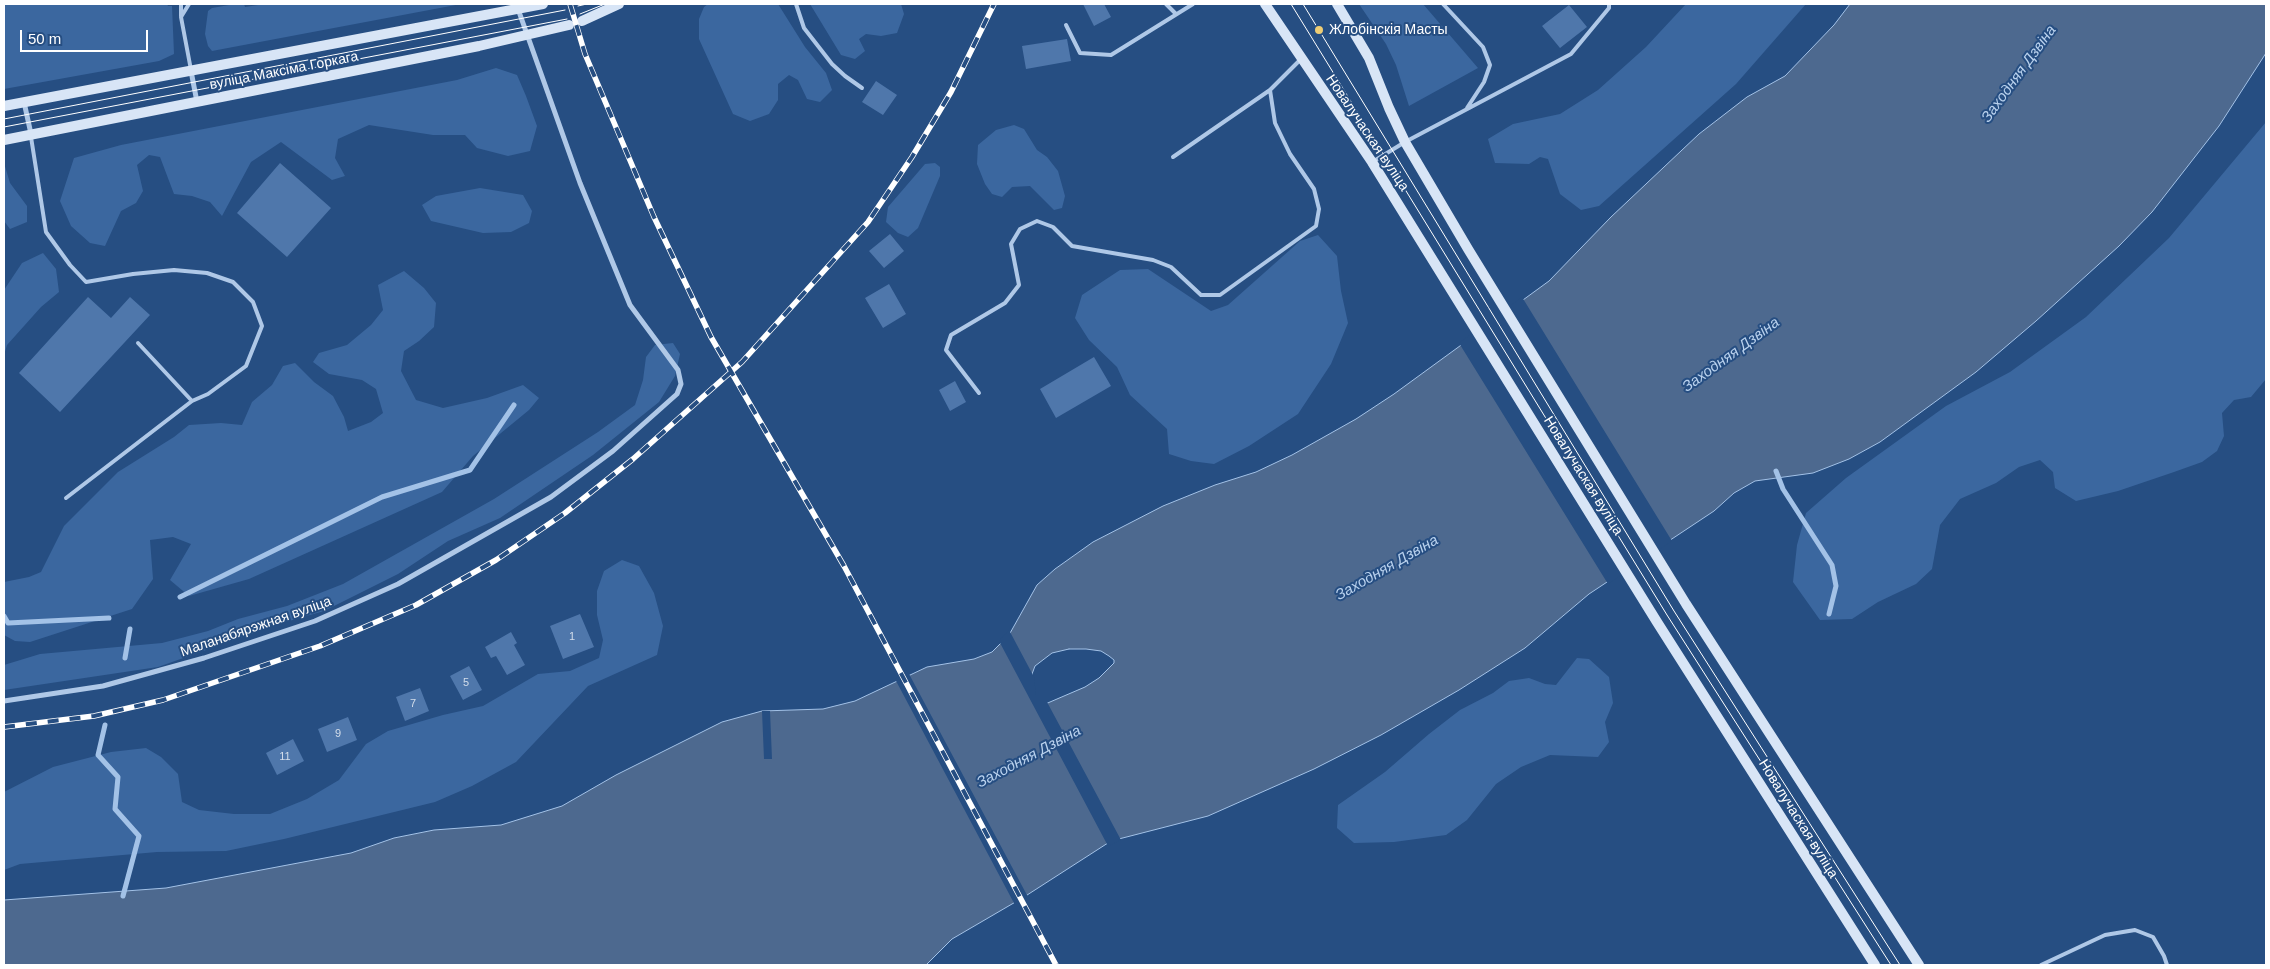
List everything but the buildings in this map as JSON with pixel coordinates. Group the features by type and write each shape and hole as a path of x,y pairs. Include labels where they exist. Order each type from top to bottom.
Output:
{"main road":[{"name":"вуліца Максіма Горкага","path":"4,106 543,4"},
{"path":"582,21 619,4"},
{"name":"Новалучаская вуліца","path":"1264,4 1372,162 1657,622 1875,965"},
{"name":"Новалучаская вуліца","path":"1337,4 1369,58 1405,142 1468,249 1686,604 1919,965"},
{"name":"вуліца Максіма Горкага","path":"4,140 527,36 569,25"}],"street":[{"name":"Маланабярэжная вуліца","path":"4,701 103,686 204,658 315,621 406,580 551,497 613,451 677,394 681,384 678,370 630,305 580,183 518,9"},
{"path":"190,70 197,102"},
{"path":"24,101 31,134"}],"lane":[{"path":"180,4 190,70"},
{"path":"181,16 189,4"},
{"path":"796,4 804,28 809,35 838,70 862,88"},
{"path":"1166,4 1175,13"},
{"path":"1066,25 1080,53 1111,54 1175,13 1193,4"},
{"path":"1443,4 1482,47 1490,65 1484,82 1466,110"},
{"path":"1372,162 1405,142 1571,54 1609,8 1609,4"},
{"path":"1173,158 1270,90 1301,59"},
{"path":"980,392 946,350 951,335 1005,303 1019,285 1011,244 1020,229 1037,221 1053,227 1072,246 1153,260 1171,267 1201,295 1220,295 1316,226 1320,209 1314,189 1290,154 1275,123 1270,90"},
{"path":"31,134 46,232 70,265 86,282 133,274 174,270 207,273 233,282 252,302 262,326 246,366 208,394 192,401 66,498"},
{"path":"138,344 192,401"},
{"path":"2041,965 2105,935 2135,930 2153,937 2167,965"}],"shaded area":[{"path":"4,4 167,4 172,6 174,54 159,61 4,89"},
{"path":"244,4 245,7 265,4 461,4 212,51 208,46 205,34 208,11 212,8"},
{"path":"708,4 778,4 805,47 826,73 832,90 820,102 807,99 798,80 789,75 778,84 778,100 769,114 750,121 733,114 699,39 699,19 704,7"},
{"path":"810,4 901,4 904,14 897,33 881,36 866,34 859,39 865,51 855,59 841,55"},
{"path":"1359,4 1423,4 1478,68 1409,106 1396,65 1386,44"},
{"path":"1686,4 1806,4 1736,84 1599,206 1581,210 1560,194 1548,159 1540,157 1529,164 1495,163 1488,139 1513,124 1560,114 1598,90 1646,47"},
{"path":"496,68 517,75 526,96 537,126 530,151 508,156 477,148 465,135 433,135 369,125 338,139 335,158 345,176 332,180 281,142 251,162 222,216 210,202 192,196 174,194 160,157 149,155 137,165 143,191 136,203 121,211 105,246 90,243 71,226 60,201 74,158 121,145 457,80"},
{"path":"2266,122 2266,379 2251,397 2234,400 2222,413 2224,436 2217,451 2202,462 2174,472 2118,491 2076,501 2055,488 2053,472 2040,460 2019,467 1996,483 1960,499 1940,525 1932,569 1916,584 1878,602 1852,619 1820,620 1793,582 1797,545 1806,513 1846,478 1946,406 2010,372 2086,317 2169,238"},
{"path":"1014,125 1024,129 1037,150 1047,157 1058,171 1065,196 1062,208 1054,210 1030,186 1012,187 1002,197 992,194 985,184 977,164 978,145 996,130"},
{"path":"4,163 10,183 27,206 27,222 10,229 4,221"},
{"path":"935,163 940,167 940,176 918,228 908,237 898,233 886,222 888,207 925,164"},
{"path":"480,188 523,195 532,211 529,223 511,232 483,233 431,221 422,205 436,196"},
{"path":"1318,235 1337,256 1341,291 1348,323 1331,364 1298,414 1249,446 1214,464 1191,461 1169,454 1167,429 1130,395 1117,367 1089,340 1075,318 1082,295 1120,270 1148,269 1211,311 1228,305 1300,241"},
{"path":"43,253 56,269 59,292 41,307 7,345 4,355 4,290 22,263"},
{"path":"404,271 424,288 436,303 434,327 419,341 404,351 401,371 416,400 443,408 487,398 523,385 539,398 529,410 473,456 442,492 249,579 189,596 170,580 191,544 173,537 150,540 153,579 132,609 30,642 15,641 4,635 4,582 29,577 41,572 64,526 118,472 174,437 189,425 221,423 242,425 252,402 272,385 283,366 295,363 314,382 333,396 344,417 348,431 371,422 383,413 376,389 362,380 329,374 313,362 319,353 347,345 371,325 383,310 378,285"},
{"path":"673,343 680,354 675,376 659,402 593,455 500,518 448,541 398,574 324,611 282,623 158,667 4,690 4,665 40,654 162,643 208,631 238,619 287,606 343,584 494,499 598,432 635,405 643,380 646,357 655,345"},
{"path":"622,560 639,566 654,593 663,626 657,655 588,686 516,762 472,786 435,802 284,839 226,851 157,852 20,864 4,870 4,792 53,767 111,752 146,748 161,757 178,774 182,802 199,810 234,814 270,814 307,799 339,780 366,744 388,731 483,706 538,674 570,671 599,658 603,640 597,615 597,591 604,571"},
{"path":"1577,658 1589,659 1609,677 1613,703 1605,722 1609,742 1598,757 1550,755 1521,767 1496,784 1467,820 1446,835 1394,842 1354,843 1337,828 1338,805 1385,772 1460,710 1493,693 1509,681 1529,678 1545,684 1556,685"}],"water":[{"name":"Заходняя Дзвіна","path":"1850,4 2266,4 2266,53 2219,126 2152,212 2119,246 1976,372 1880,442 1849,459 1813,473 1755,481 1734,493 1714,511 1589,594 1525,648 1459,690 1381,735 1314,769 1208,816 1111,841 1024,897 952,939 926,965 4,965 4,900 166,888 351,853 394,838 434,830 501,825 562,806 616,775 722,722 762,711 823,709 855,701 927,667 974,659 992,652 1009,635 1037,585 1055,569 1093,542 1163,506 1215,485 1256,472 1292,455 1356,419 1394,394 1549,281 1611,217 1699,134 1747,97 1785,76 1834,25","holes":["1069,649 1101,651 1114,660 1114,663 1099,678 1085,687 1043,705 1034,696 1032,674 1035,666 1052,653"]}],"pier":[{"path":"1522,297 1672,541 1608,584 1459,343"},
{"path":"1009,630 1034,677 1036,695 1044,703 1047,702 1121,840 1108,846 999,641"},
{"path":"908,672 1028,897 1015,905 895,679"},
{"path":"762,711 770,711 772,759 764,759"}],"waterway":[{"path":"180,597 382,497 470,470 514,405"},
{"path":"1776,471 1783,489 1832,565 1836,586 1829,614"},
{"path":"4,616 8,623 109,618"},
{"path":"125,658 130,629"},
{"path":"105,725 98,755 118,777 115,809 139,836 123,896"}],"tram line":[{"path":"578,6 587,4"},
{"path":"580,14 605,4"},
{"path":"1291,4 1667,615 1891,965"},
{"path":"1303,4 1674,611 1900,965"},
{"path":"4,119 565,10"},
{"path":"4,127 567,19"}],"railway":[{"path":"570,4 585,54 654,217 711,337 844,566 1056,965"},
{"path":"4,727 94,716 163,700 320,646 416,605 496,560 565,513 633,459 742,362 868,222 912,157 951,92 994,4"}],"place":[{"name":"Жлобінскія Масты","path":"1319,30"}]}
